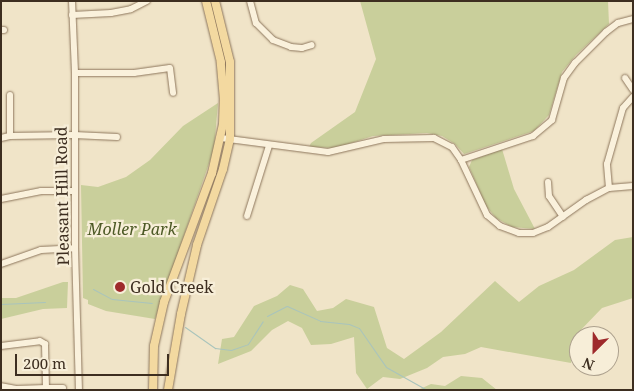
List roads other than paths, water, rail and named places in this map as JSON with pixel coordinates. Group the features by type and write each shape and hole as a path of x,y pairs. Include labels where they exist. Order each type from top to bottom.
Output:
{"main road":[{"path":"153,390 154,346 164,302 212,173 221,138 224,112 222,75 217,40 206,1"},
{"path":"168,390 181,314 197,245 223,169 230,139 230,62 215,1"}],"street":[{"name":"Pleasant Hill Road","path":"72,1 75,73 75,248 79,390"},
{"path":"72,14 111,13 131,9 147,1"},
{"path":"250,1 256,23 272,40 291,47 302,48 312,44"},
{"path":"461,160 532,136 552,120 564,78 575,63 606,32 618,23 633,19"},
{"path":"75,73 134,73 170,68 172,93"},
{"path":"625,78 633,90"},
{"path":"10,95 10,136"},
{"path":"609,188 607,164 623,108 633,97"},
{"path":"1,138 10,136 74,135 118,137"},
{"path":"221,138 269,146 328,152 384,140 434,138 452,147 461,160 480,204 487,215 503,228 519,233 533,232 548,227 586,200 609,188 633,186"},
{"path":"248,216 269,146"},
{"path":"548,182 549,196 563,217"},
{"path":"1,199 41,191 76,191"},
{"path":"1,264 41,250 75,248"},
{"path":"1,346 40,341 45,344 46,388"},
{"path":"1,386 16,389 63,388"}],"waterway":[{"name":"Gold Creek","path":"93,289 112,299 152,303"},
{"name":"Gold Creek","path":"1,304 45,302"},
{"name":"Gold Creek","path":"267,316 287,306 320,321 349,324 359,328 386,367 427,390"},
{"name":"Gold Creek","path":"185,327 215,348 231,350 248,344 263,321"}],"place":[{"name":"Gold Creek","path":"120,287"}],"park label":[{"name":"Moller Park","path":"132,229"}]}
